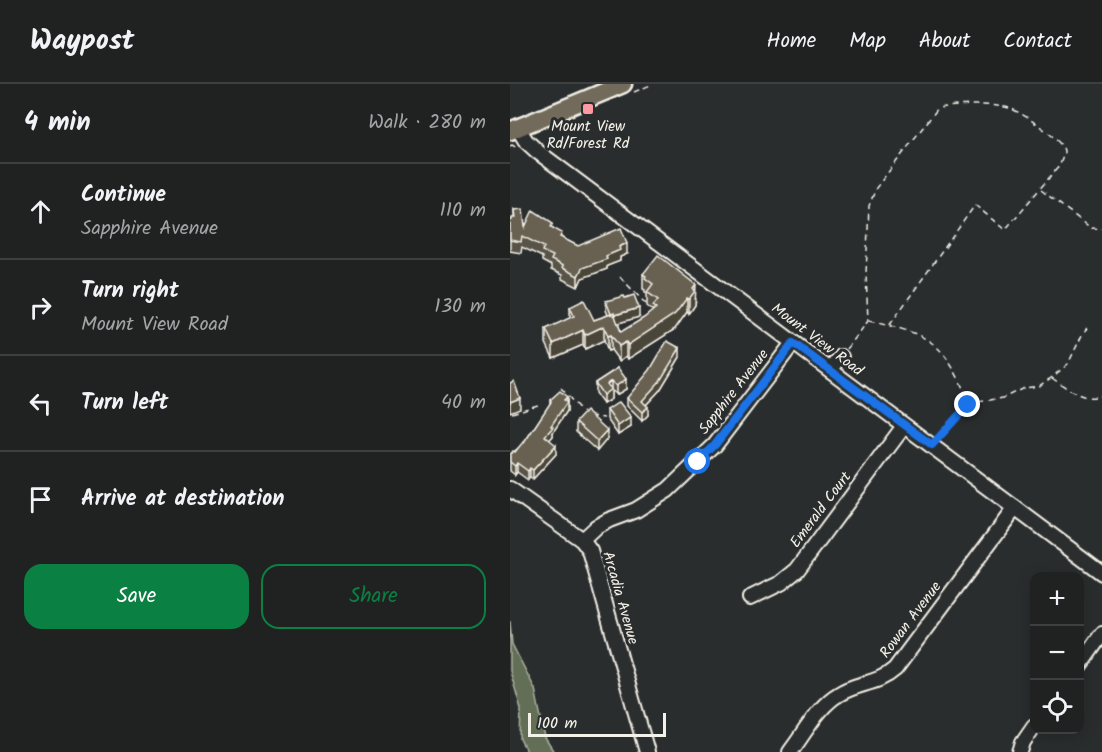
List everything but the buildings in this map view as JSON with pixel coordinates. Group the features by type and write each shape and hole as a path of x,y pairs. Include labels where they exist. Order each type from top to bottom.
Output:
{"main road":[{"path":"513,137 623,84"}],"street":[{"name":"Mount View Road","path":"513,137 526,141 904,426 935,440 1015,508 1102,573"},
{"name":"Sapphire Avenue","path":"582,540 596,527 636,510 668,489 704,456 715,445 793,343"},
{"path":"830,370 841,357"},
{"name":"Emerald Court","path":"750,598 781,583 796,570 904,426"},
{"name":"Arcadia Avenue","path":"510,489 582,540 590,551 647,752"},
{"name":"Rowan Avenue","path":"790,752 832,698 849,689 885,678 896,669 1015,508"},
{"path":"1084,659 1102,634"},
{"path":"1020,752 1023,742 1030,733"}],"path":[{"path":"841,357 868,321 866,273 869,206 876,188 938,108 985,106 1010,109 1040,127 1061,144 1064,152 1060,165 1005,230 975,205 889,326"},
{"path":"1041,189 1091,228 1102,229"},
{"path":"620,277 646,304"},
{"path":"868,321 904,330 933,344 964,387 968,405"},
{"path":"935,440 968,405 977,401 1003,398 1024,388 1039,386 1051,378 1068,364 1087,328"},
{"path":"1051,378 1080,396 1095,398 1102,395"},
{"path":"561,388 584,415 604,418"},
{"path":"512,413 538,405"}],"green space":[{"path":"510,621 512,644 535,689 545,738 554,752 527,752 520,739 521,709 510,671"}],"place":[{"name":"Mount View Rd/Forest Rd","path":"588,109"}],"route":[{"path":"698,462 715,445 793,343 932,445 968,405"}]}
